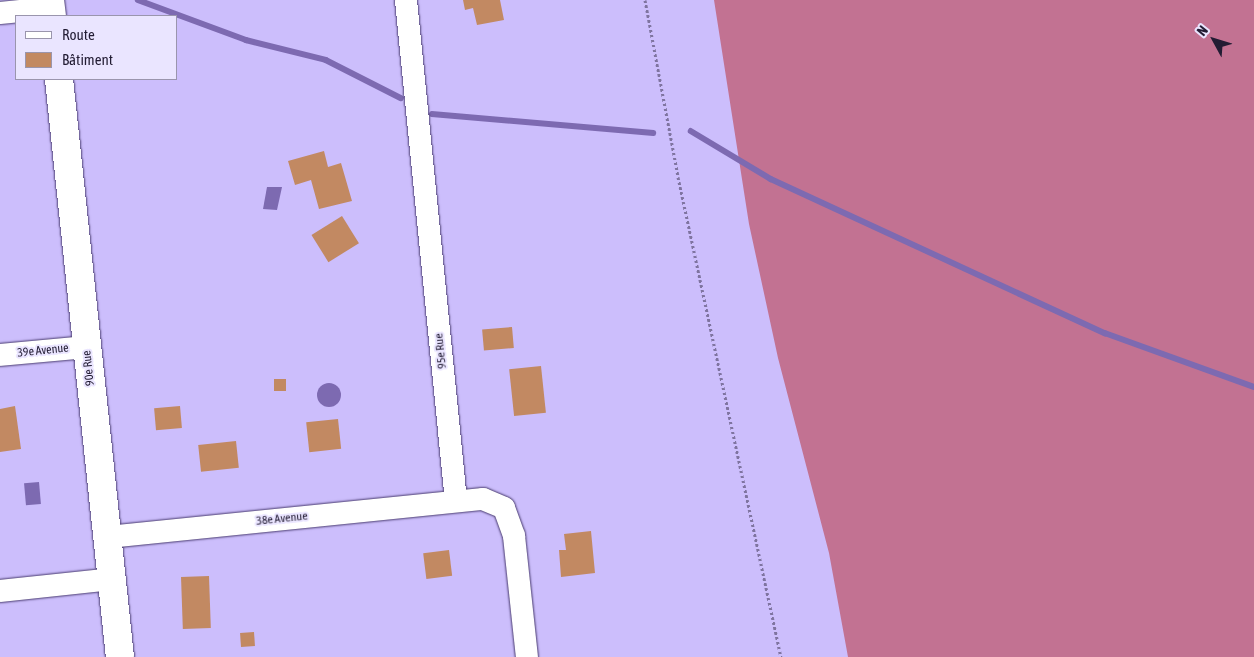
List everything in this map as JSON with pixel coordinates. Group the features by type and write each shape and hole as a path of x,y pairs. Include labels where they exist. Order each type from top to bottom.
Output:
{"street":[{"name":"95e Rue","path":"406,0 456,501"},
{"path":"0,13 51,8"},
{"name":"90e Rue","path":"58,80 120,657"},
{"name":"39e Avenue","path":"0,355 87,347"},
{"path":"456,501 483,499 504,508 514,536 527,657"},
{"name":"38e Avenue","path":"108,537 456,501"},
{"path":"0,590 112,579"}],"path":[{"path":"645,0 678,177 781,657"}],"shaded area":[{"path":"714,0 1254,0 1254,657 848,657 829,553 778,358 749,224"},
{"path":"267,187 282,187 277,210 263,209"},
{"path":"329,383 338,386 341,395 338,404 329,407 320,404 317,395 320,386"},
{"path":"39,482 41,504 26,505 24,483"}],"building":[{"path":"463,0 500,0 504,20 477,25 473,8 465,10"},
{"path":"324,151 328,167 341,163 352,201 319,209 311,180 295,185 288,161"},
{"path":"342,216 359,243 328,262 311,235"},
{"path":"512,327 514,348 484,351 482,330"},
{"path":"541,366 546,413 514,416 509,369"},
{"path":"274,379 286,379 286,391 274,391"},
{"path":"15,406 21,449 0,452 0,409"},
{"path":"180,406 182,428 156,430 154,408"},
{"path":"338,419 341,449 309,452 306,422"},
{"path":"236,441 239,468 201,472 198,445"},
{"path":"591,531 595,573 561,577 559,550 566,550 564,534"},
{"path":"449,550 452,576 426,579 423,553"},
{"path":"209,576 211,628 183,629 181,577"},
{"path":"254,632 255,646 241,647 240,633"}],"waterway":[{"path":"138,0 246,40 326,60 401,98"},
{"path":"432,114 653,133"},
{"path":"691,131 771,179 1105,333 1254,387"}]}
